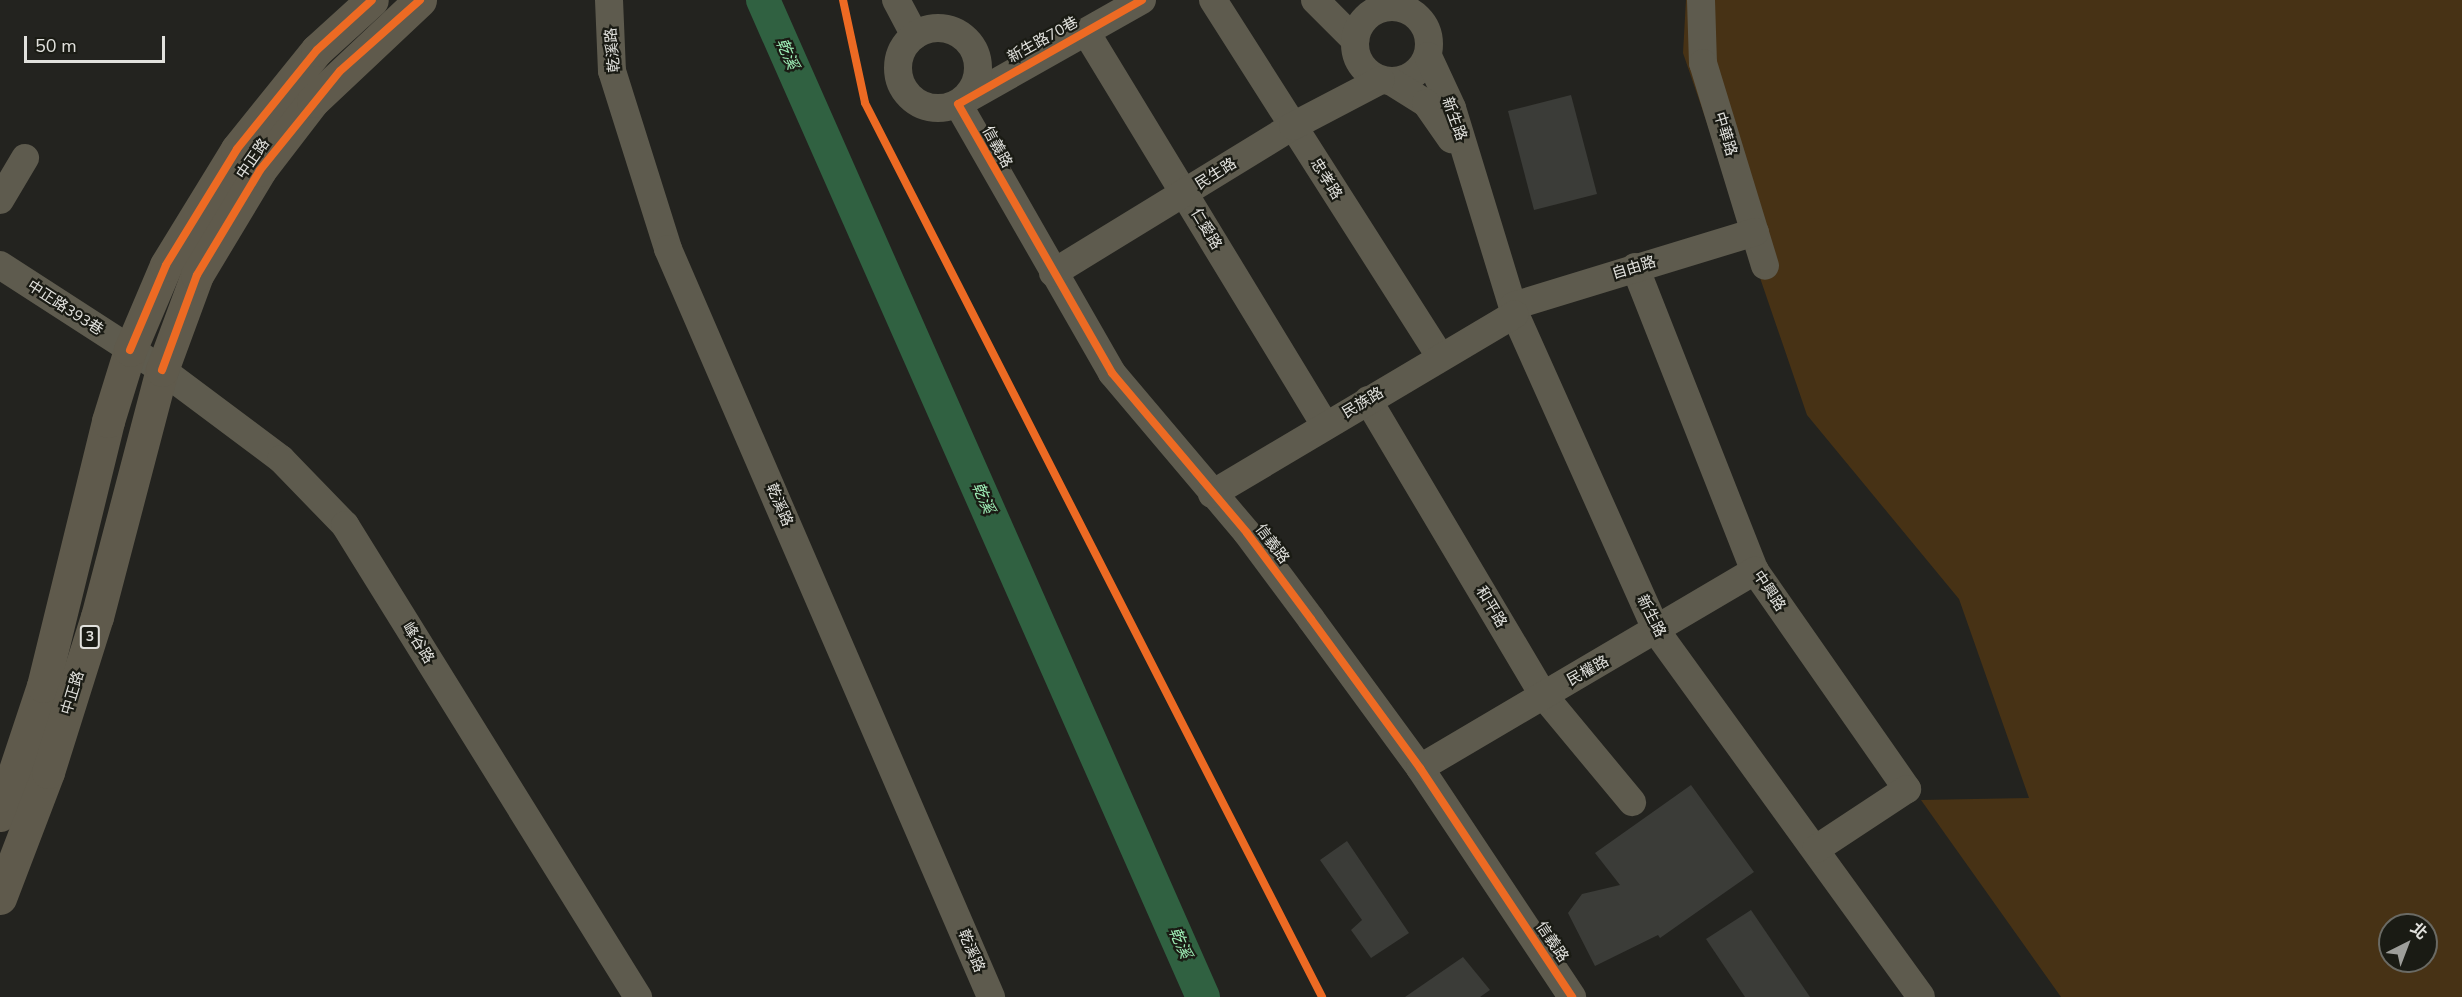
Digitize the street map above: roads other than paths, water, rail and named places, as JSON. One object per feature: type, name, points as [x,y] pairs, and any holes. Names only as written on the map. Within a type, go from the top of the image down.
[{"type":"main road","name":"中正路","points":[[0,815],[43,686],[130,350],[165,265],[237,149],[317,50],[372,0]]},
{"type":"main road","name":"中正路","points":[[0,898],[48,772],[97,617],[162,370],[197,275],[260,170],[340,71],[420,0]]},
{"type":"street","name":"乾溪路","points":[[609,0],[612,71],[668,249],[991,997]]},
{"type":"street","points":[[896,0],[915,35]]},
{"type":"street","name":"新生路70巷","points":[[958,104],[1142,0]]},
{"type":"street","name":"忠孝路","points":[[1212,0],[1440,357]]},
{"type":"street","name":"新生路","points":[[1315,0],[1355,40],[1363,68],[1435,113],[1474,184]]},
{"type":"street","name":"中華路","points":[[1696,2],[1703,63],[1765,266]]},
{"type":"street","name":"新生路","points":[[1355,40],[1362,21],[1373,4],[1403,8],[1422,22],[1428,32],[1428,56],[1452,108],[1514,310],[1657,632],[1921,997]]},
{"type":"street","points":[[940,28],[953,31],[973,48],[979,73],[968,96],[958,104],[931,108],[908,95],[901,83],[899,57],[915,35],[940,28]]},
{"type":"street","name":"仁愛路","points":[[1086,32],[1326,426]]},
{"type":"street","points":[[1387,81],[1414,75],[1428,56]]},
{"type":"street","name":"民生路","points":[[1053,273],[1293,126],[1387,81]]},
{"type":"street","name":"信義路","points":[[958,104],[1112,373],[1247,533],[1420,768],[1572,997]]},
{"type":"street","points":[[0,200],[25,158]]},
{"type":"street","name":"自由路","points":[[1514,310],[1635,267],[1755,232]]},
{"type":"street","name":"中正路393巷","points":[[0,265],[130,350]]},
{"type":"street","name":"中興路","points":[[1635,267],[1755,571],[1907,789],[1816,849]]},
{"type":"street","name":"民族路","points":[[1212,494],[1514,310]]},
{"type":"street","name":"峰谷路","points":[[130,350],[162,370],[280,459],[345,525],[638,997]]},
{"type":"street","name":"和平路","points":[[1368,400],[1544,696],[1632,802]]},
{"type":"street","name":"民權路","points":[[1420,768],[1657,632],[1755,571]]},
{"type":"waterway","name":"乾溪","points":[[763,0],[1203,997]]}]
